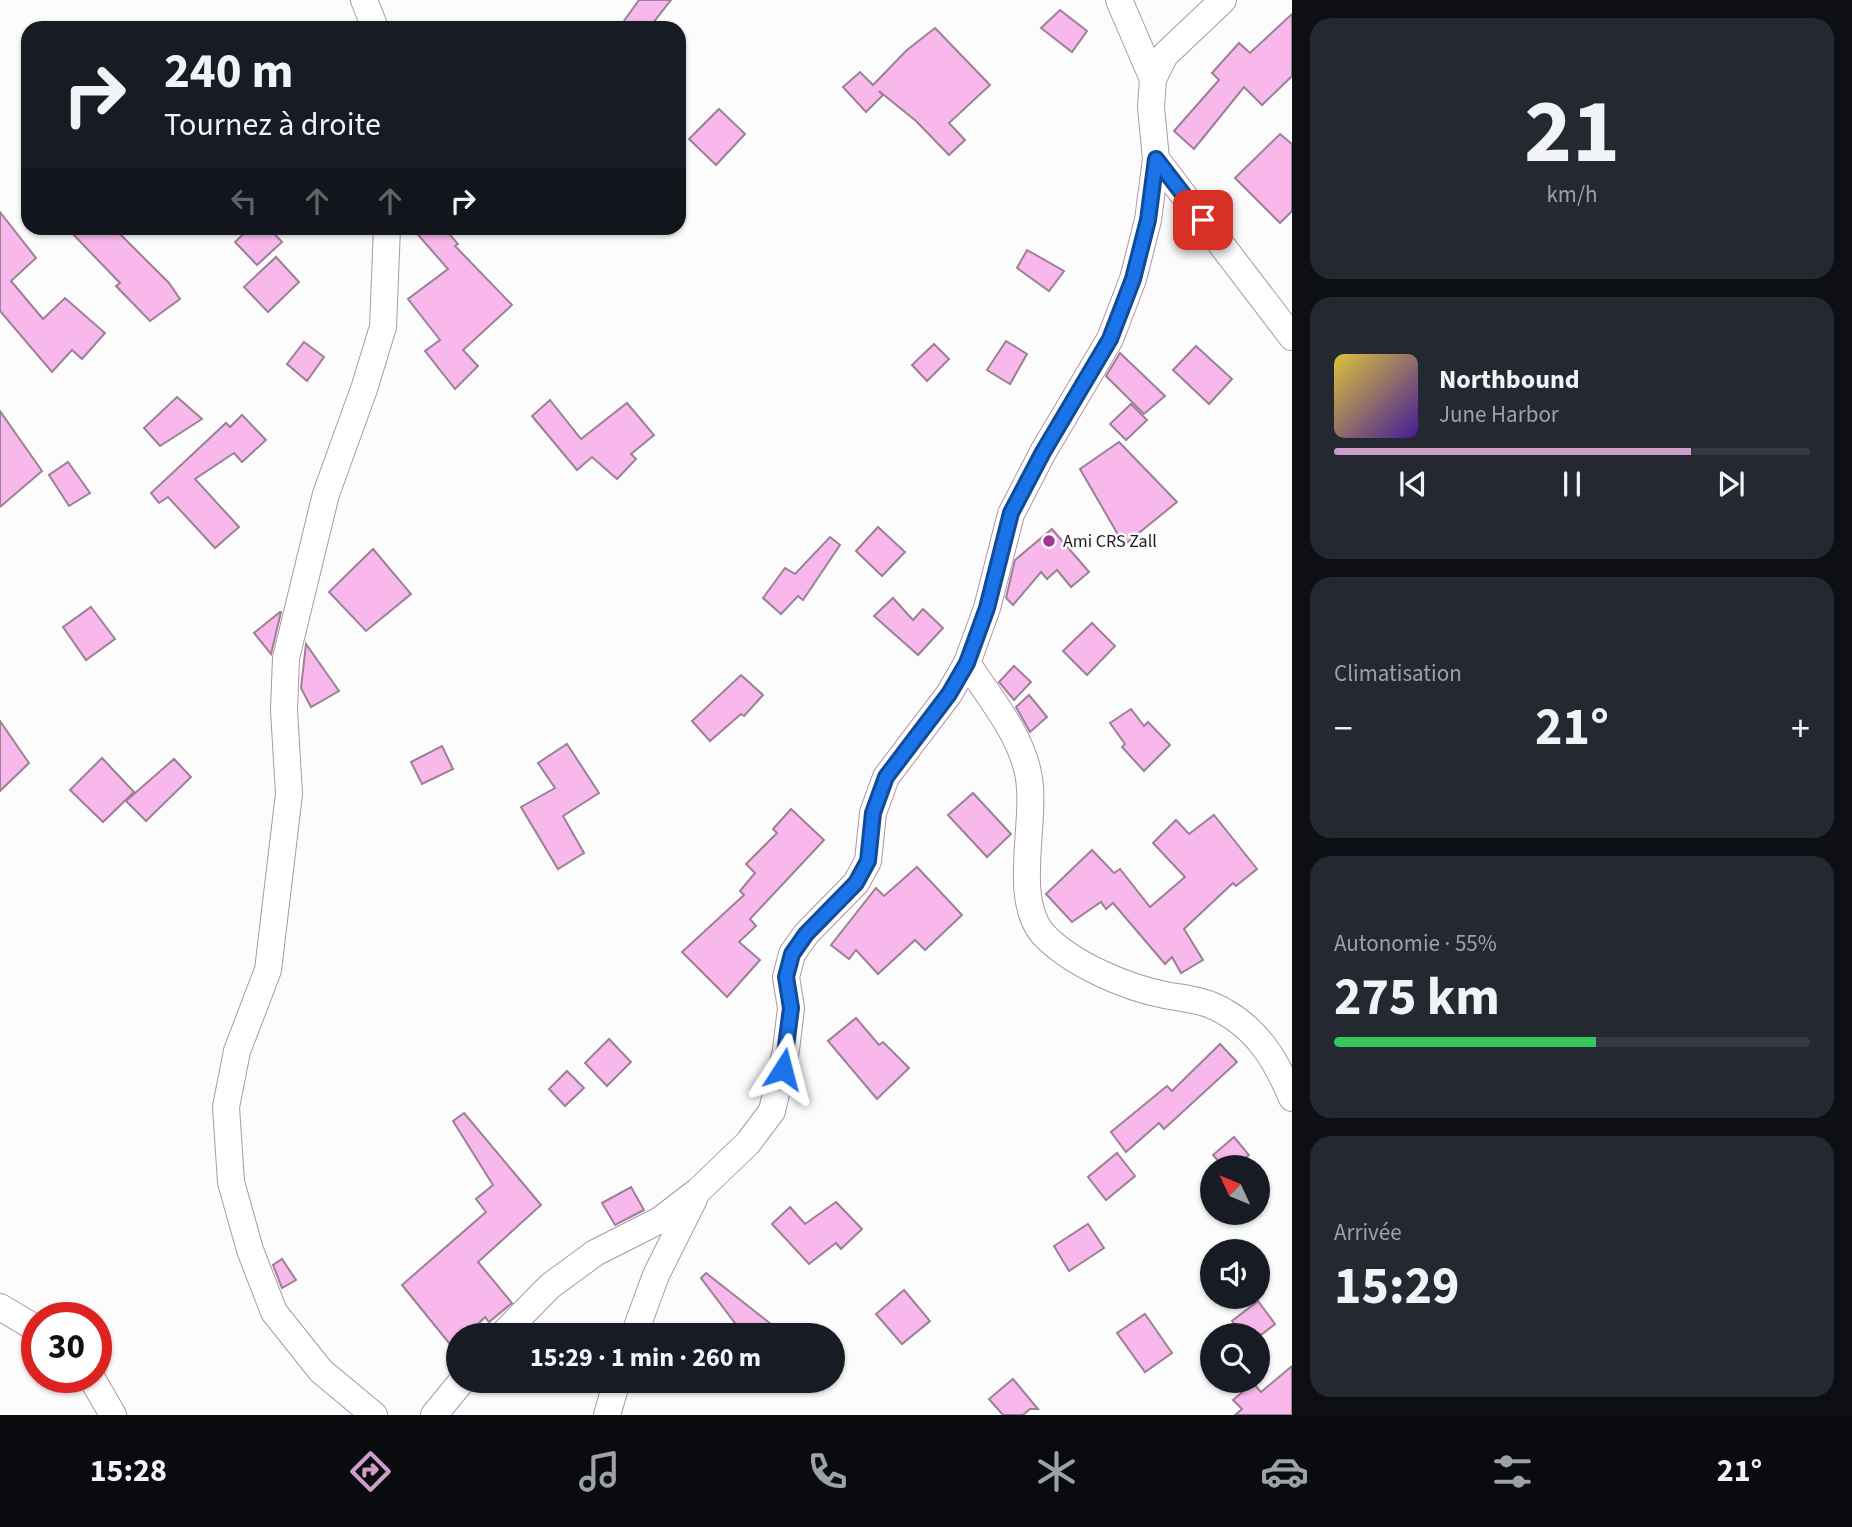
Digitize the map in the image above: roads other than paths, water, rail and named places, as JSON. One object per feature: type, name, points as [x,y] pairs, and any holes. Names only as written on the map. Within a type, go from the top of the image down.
[{"type":"street","points":[[364,0],[372,21]]},
{"type":"street","points":[[1119,0],[1153,79]]},
{"type":"street","points":[[514,1323],[561,1278],[595,1253],[660,1220],[698,1191],[748,1143],[772,1111],[786,1050],[791,1008],[786,977],[792,954],[806,934],[856,883],[868,861],[873,813],[886,777],[949,694],[967,663],[987,608],[1011,513],[1043,452],[1110,339],[1133,279],[1148,220],[1156,159],[1151,107],[1153,79],[1165,55],[1223,0]]},
{"type":"street","points":[[1156,159],[1292,337]]},
{"type":"street","points":[[374,1415],[321,1371],[274,1312],[250,1251],[231,1182],[226,1107],[237,1051],[268,970],[289,794],[284,710],[286,658],[326,494],[383,327],[387,235]]},
{"type":"street","points":[[967,663],[1020,747],[1028,773],[1032,803],[1027,880],[1031,912],[1041,931],[1056,946],[1083,963],[1123,981],[1162,995],[1201,1000],[1226,1012],[1254,1034],[1275,1060],[1292,1098]]},
{"type":"street","points":[[639,1323],[662,1263],[698,1191]]},
{"type":"street","points":[[0,1307],[21,1319]]},
{"type":"street","points":[[100,1393],[113,1415]]},
{"type":"street","points":[[434,1415],[453,1393]]},
{"type":"street","points":[[607,1415],[613,1393]]},
{"type":"place","name":"Ami CRS Zall","points":[[1049,541]]}]
